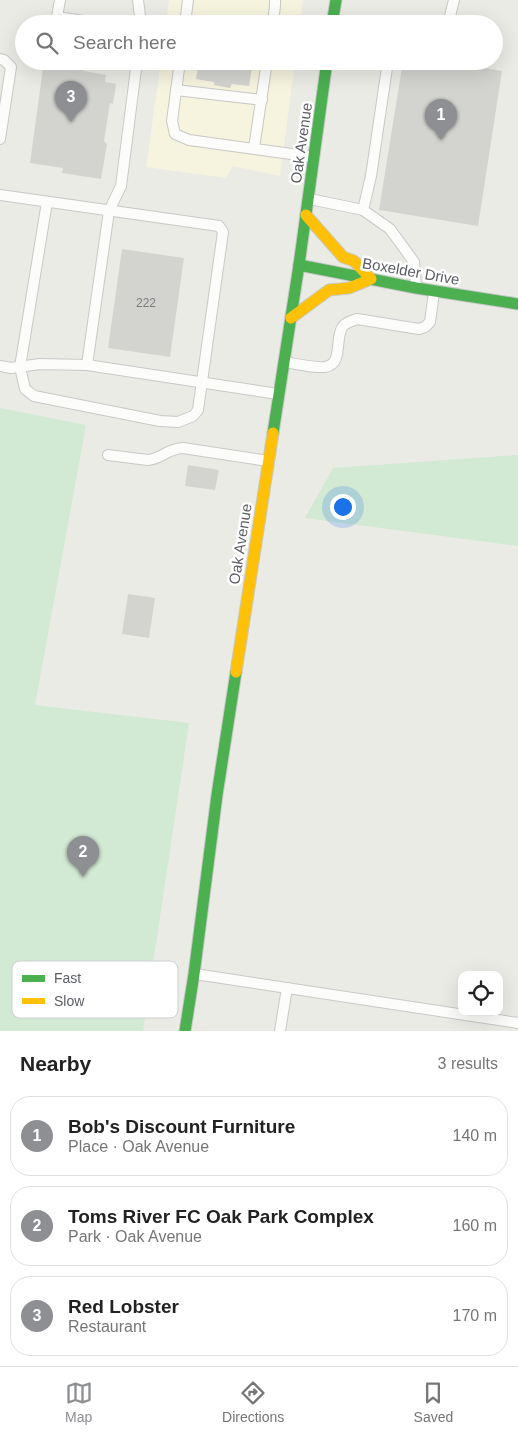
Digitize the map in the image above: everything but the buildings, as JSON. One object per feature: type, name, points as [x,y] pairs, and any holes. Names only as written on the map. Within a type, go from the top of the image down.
[{"type":"street","points":[[334,15],[336,0]]},
{"type":"street","name":"Oak Avenue","points":[[185,1031],[216,795],[291,318],[326,70]]},
{"type":"street","points":[[291,318],[329,290],[349,288],[371,279],[354,261],[343,257],[306,215]]},
{"type":"street","name":"Boxelder Drive","points":[[299,265],[416,288],[518,304]]},
{"type":"lane","points":[[58,15],[60,0]]},
{"type":"lane","points":[[138,0],[140,15]]},
{"type":"lane","points":[[186,15],[188,0]]},
{"type":"lane","points":[[273,15],[275,0]]},
{"type":"lane","points":[[450,15],[454,0]]},
{"type":"lane","points":[[0,59],[10,66],[0,139]]},
{"type":"lane","points":[[87,365],[109,211],[121,186],[137,70]]},
{"type":"lane","points":[[179,70],[172,120],[176,134],[189,140],[314,157]]},
{"type":"lane","points":[[254,148],[266,70]]},
{"type":"lane","points":[[363,210],[371,176],[387,70]]},
{"type":"lane","points":[[176,90],[262,100]]},
{"type":"lane","points":[[0,195],[219,226],[223,232],[198,410],[193,416],[178,422],[160,421],[34,396],[25,389],[20,367],[47,202]]},
{"type":"lane","points":[[308,198],[363,210],[390,229],[414,262],[416,288]]},
{"type":"lane","points":[[284,362],[323,367],[331,365],[336,357],[340,332],[344,325],[357,319],[419,328],[425,327],[430,322],[434,291]]},
{"type":"lane","points":[[0,366],[11,368],[40,364],[87,365],[279,394]]},
{"type":"lane","points":[[108,455],[154,460],[172,449],[183,448],[269,461]]},
{"type":"lane","points":[[194,974],[518,1023]]},
{"type":"lane","points":[[280,1031],[287,988]]},
{"type":"shaded area","points":[[169,0],[303,0],[301,15],[167,15]]},
{"type":"shaded area","points":[[160,70],[294,70],[280,176],[233,166],[226,178],[146,167]]},
{"type":"green space","points":[[0,408],[86,425],[35,705],[189,723],[153,961],[12,961],[12,1018],[145,1018],[143,1031],[0,1031]]},
{"type":"green space","points":[[518,455],[518,546],[305,518],[333,468]]},
{"type":"traffic: fast","points":[[334,15],[336,0]]},
{"type":"traffic: fast","points":[[273,433],[299,265],[326,70]]},
{"type":"traffic: fast","points":[[299,265],[416,288],[518,304]]},
{"type":"traffic: fast","points":[[185,1031],[217,795],[236,672]]},
{"type":"traffic: slow","points":[[291,318],[329,290],[349,288],[371,279],[354,261],[343,257],[306,215]]},
{"type":"traffic: slow","points":[[236,672],[273,433]]},
{"type":"place","name":"Red Lobster","points":[[71,122]]},
{"type":"place","name":"Bob's Discount Furniture","points":[[441,140]]},
{"type":"place","name":"Toms River FC Oak Park Complex","points":[[83,877]]}]
